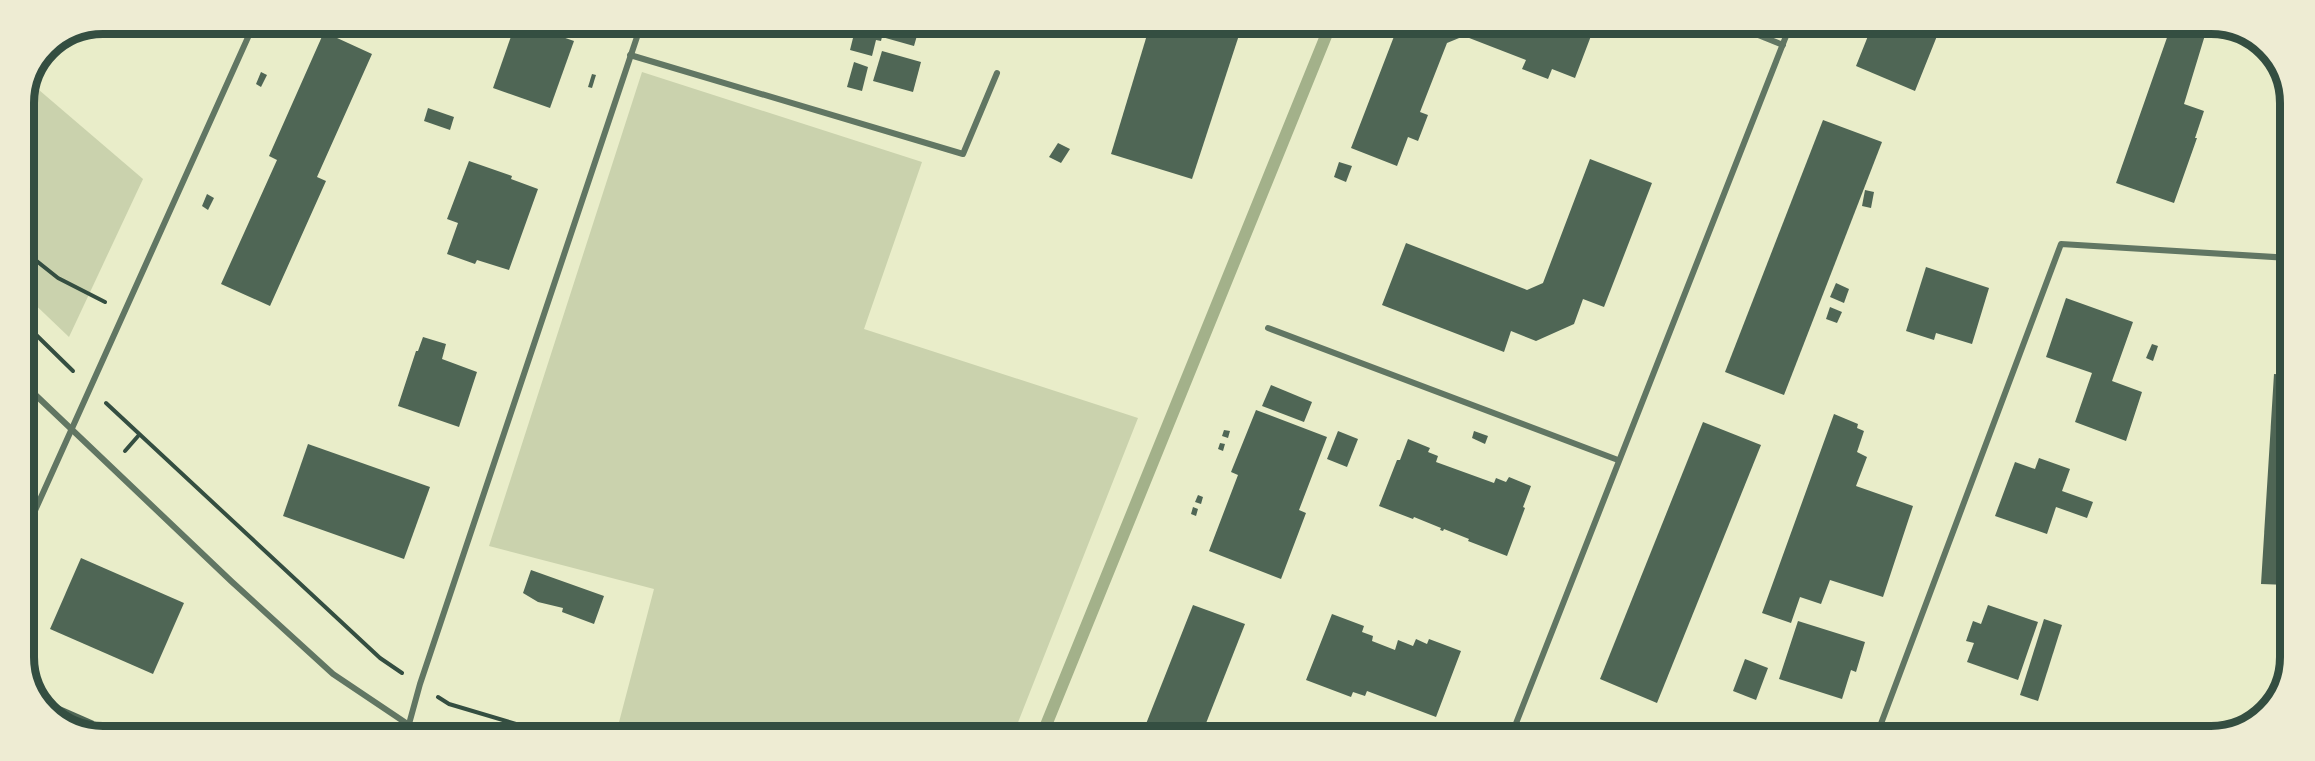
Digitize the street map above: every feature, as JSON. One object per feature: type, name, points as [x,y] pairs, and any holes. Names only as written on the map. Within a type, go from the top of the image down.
[{"type":"street","points":[[35,511],[249,34]]},
{"type":"street","points":[[409,725],[420,684],[638,34]]},
{"type":"street","points":[[1756,34],[1783,45]]},
{"type":"street","points":[[1514,726],[1787,34]]},
{"type":"street","points":[[630,55],[963,154],[997,74]]},
{"type":"street","points":[[1880,726],[2061,244],[2280,257]]},
{"type":"street","points":[[1268,328],[1618,460]]},
{"type":"street","points":[[35,395],[333,674],[412,726]]},
{"type":"path","points":[[34,259],[58,278],[124,312]]},
{"type":"path","points":[[34,333],[380,658],[449,704],[523,726]]},
{"type":"green space","points":[[642,72],[922,162],[864,329],[1138,418],[1017,726],[618,726],[654,589],[489,546]]},
{"type":"green space","points":[[37,88],[143,179],[69,337],[34,304],[34,104]]},
{"type":"building","points":[[323,34],[328,34],[372,54],[317,177],[326,181],[270,306],[221,284],[277,160],[269,156]]},
{"type":"building","points":[[512,34],[554,34],[574,41],[550,108],[493,88]]},
{"type":"building","points":[[854,34],[917,34],[914,46],[882,37],[881,41],[876,40],[872,56],[850,50]]},
{"type":"building","points":[[1147,34],[1239,34],[1192,179],[1111,154]]},
{"type":"building","points":[[1395,34],[1592,34],[1575,78],[1552,69],[1548,79],[1522,69],[1526,60],[1464,36],[1447,43],[1420,112],[1428,115],[1418,141],[1408,137],[1397,166],[1351,148]]},
{"type":"building","points":[[1869,34],[1938,34],[1915,91],[1856,66]]},
{"type":"building","points":[[2168,34],[2205,35],[2184,104],[2204,111],[2174,203],[2116,183]]},
{"type":"building","points":[[882,51],[921,62],[913,92],[873,81]]},
{"type":"building","points":[[854,62],[868,67],[862,91],[847,87]]},
{"type":"building","points":[[261,72],[267,75],[261,87],[256,84]]},
{"type":"building","points":[[592,74],[596,75],[592,88],[588,87]]},
{"type":"building","points":[[428,108],[454,117],[450,130],[424,121]]},
{"type":"building","points":[[1823,120],[1882,142],[1784,395],[1725,372]]},
{"type":"building","points":[[1058,143],[1070,149],[1061,163],[1049,157]]},
{"type":"building","points":[[1590,159],[1652,183],[1604,307],[1583,299],[1574,324],[1536,341],[1511,331],[1504,352],[1382,305],[1406,243],[1527,290],[1543,283]]},
{"type":"building","points":[[469,161],[512,176],[511,179],[538,189],[509,270],[477,260],[475,264],[447,254],[458,223],[447,219]]},
{"type":"building","points":[[1339,162],[1352,166],[1346,182],[1334,177]]},
{"type":"building","points":[[1865,190],[1874,192],[1871,208],[1862,206]]},
{"type":"building","points":[[207,194],[214,198],[208,210],[202,206]]},
{"type":"building","points":[[1926,267],[1989,288],[1972,344],[1936,333],[1934,340],[1906,331]]},
{"type":"building","points":[[1836,283],[1849,289],[1844,303],[1830,297]]},
{"type":"building","points":[[2066,298],[2133,322],[2112,381],[2142,392],[2126,441],[2075,422],[2092,373],[2046,357]]},
{"type":"building","points":[[1830,307],[1842,312],[1837,323],[1826,319]]},
{"type":"building","points":[[423,337],[446,344],[442,359],[477,372],[459,427],[398,406],[416,351]]},
{"type":"building","points":[[2152,344],[2158,346],[2153,361],[2146,358]]},
{"type":"building","points":[[2274,374],[2280,374],[2280,585],[2261,584]]},
{"type":"building","points":[[1271,385],[1312,402],[1304,422],[1262,406]]},
{"type":"building","points":[[1256,410],[1327,437],[1299,510],[1306,513],[1281,579],[1209,551],[1238,475],[1231,472]]},
{"type":"building","points":[[1834,414],[1858,424],[1857,428],[1864,431],[1857,452],[1867,457],[1856,486],[1913,506],[1883,597],[1830,580],[1821,604],[1800,597],[1791,623],[1762,613]]},
{"type":"building","points":[[1703,422],[1761,445],[1657,703],[1600,679]]},
{"type":"building","points":[[1224,430],[1230,431],[1228,438],[1222,436]]},
{"type":"building","points":[[1338,431],[1358,439],[1347,467],[1327,459]]},
{"type":"building","points":[[1474,431],[1488,436],[1485,444],[1472,438]]},
{"type":"building","points":[[1408,439],[1430,448],[1428,452],[1438,456],[1436,462],[1494,483],[1496,478],[1506,482],[1509,477],[1531,486],[1507,556],[1444,529],[1440,530],[1441,528],[1414,517],[1413,519],[1379,506]]},
{"type":"building","points":[[1220,443],[1225,444],[1223,451],[1218,449]]},
{"type":"building","points":[[308,444],[430,487],[404,559],[283,516]]},
{"type":"building","points":[[2039,458],[2070,469],[2062,491],[2093,502],[2087,518],[2056,507],[2047,534],[1995,516],[2015,462],[2035,469]]},
{"type":"building","points":[[1198,495],[1203,497],[1201,504],[1195,502]]},
{"type":"building","points":[[1193,507],[1198,509],[1196,516],[1191,514]]},
{"type":"building","points":[[81,558],[184,603],[153,674],[50,629]]},
{"type":"building","points":[[531,570],[604,596],[594,624],[562,612],[563,608],[538,602],[523,593]]},
{"type":"building","points":[[1193,605],[1245,624],[1205,726],[1145,726]]},
{"type":"building","points":[[1988,605],[2038,622],[2018,680],[1967,662],[1974,643],[1966,641],[1973,621],[1981,624]]},
{"type":"building","points":[[1332,614],[1364,626],[1362,632],[1373,636],[1372,641],[1395,650],[1398,640],[1413,646],[1416,639],[1427,644],[1429,639],[1461,651],[1436,717],[1367,691],[1365,696],[1353,692],[1351,697],[1306,680]]},
{"type":"building","points":[[2044,619],[2062,625],[2038,701],[2020,695]]},
{"type":"building","points":[[1798,621],[1865,642],[1856,672],[1851,670],[1842,699],[1779,679]]},
{"type":"building","points":[[1745,659],[1768,668],[1756,700],[1733,691]]},
{"type":"building","points":[[52,703],[94,721],[92,725],[73,719],[65,715]]},
{"type":"waterway","points":[[1046,726],[1327,34]]}]
